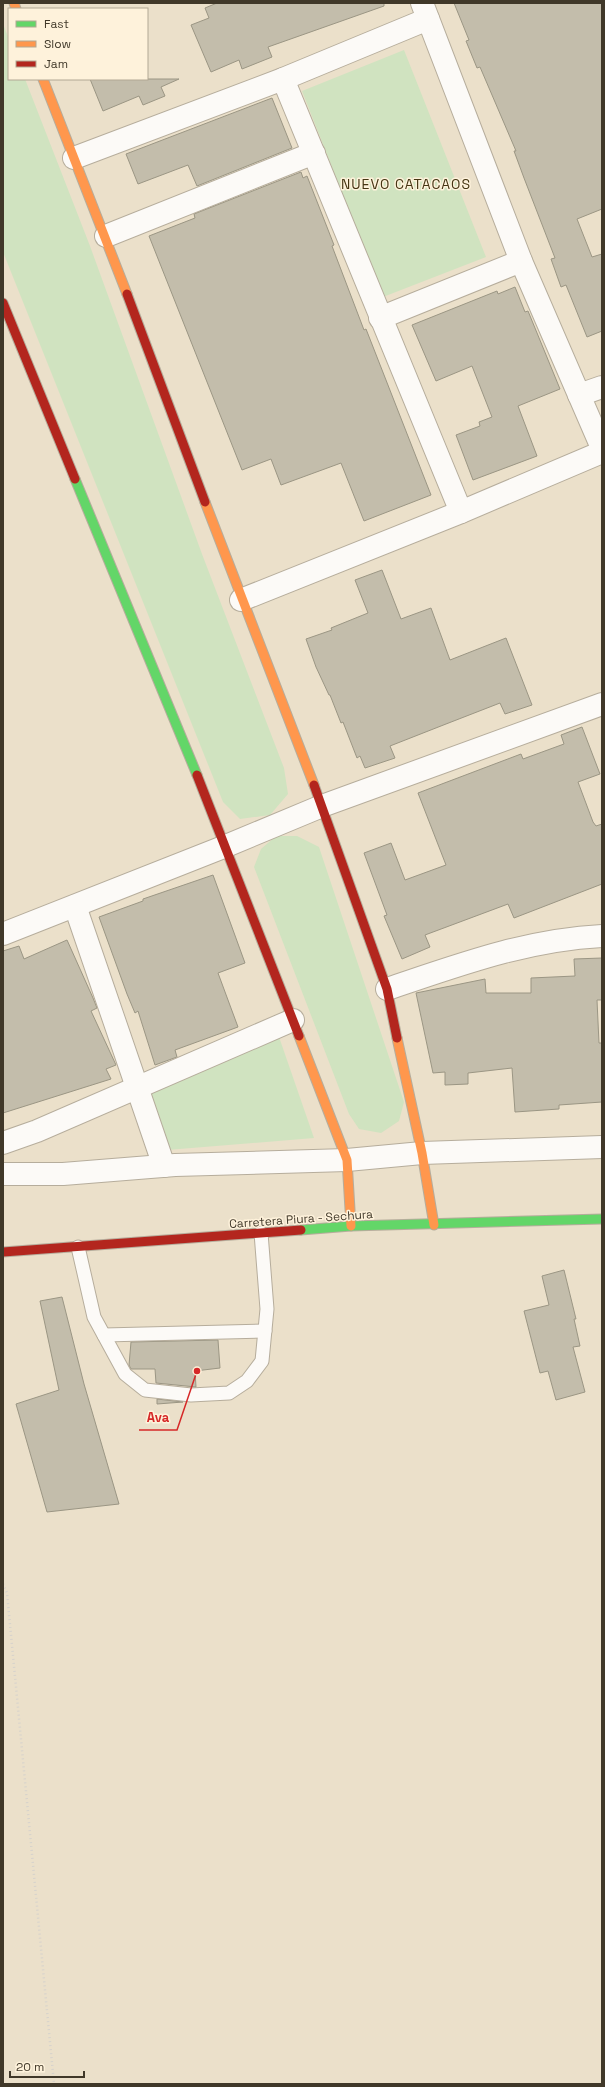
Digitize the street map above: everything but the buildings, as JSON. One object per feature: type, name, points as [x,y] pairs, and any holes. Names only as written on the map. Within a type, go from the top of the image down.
[{"type":"street","points":[[74,158],[283,79],[425,11],[521,261],[602,448]]},
{"type":"street","points":[[283,79],[461,512]]},
{"type":"street","points":[[43,80],[106,236],[241,600],[322,806],[387,989],[422,1153],[434,1225]]},
{"type":"street","points":[[106,236],[314,153]]},
{"type":"street","points":[[380,318],[521,261]]},
{"type":"street","points":[[3,303],[226,846],[347,1160],[351,1226]]},
{"type":"street","points":[[579,395],[602,387]]},
{"type":"street","points":[[241,600],[461,512],[602,452]]},
{"type":"street","points":[[3,934],[226,846],[322,806],[602,704]]},
{"type":"street","points":[[75,906],[138,1086],[164,1166]]},
{"type":"street","points":[[387,989],[501,951],[566,938],[602,936]]},
{"type":"street","points":[[3,1143],[37,1131],[293,1020]]},
{"type":"street","points":[[3,1174],[63,1174],[164,1166],[347,1160],[422,1153],[602,1147]]},
{"type":"street","name":"Carretera Piura - Sechura","points":[[3,1252],[351,1226],[434,1225],[602,1219]]},
{"type":"lane","points":[[78,1247],[94,1317],[124,1374],[145,1390],[191,1395],[229,1392],[247,1381],[262,1361],[267,1309],[261,1233]]},
{"type":"lane","points":[[104,1335],[264,1331]]},
{"type":"path","points":[[3,1584],[7,1593],[54,2084]]},
{"type":"green space","points":[[3,24],[8,36],[8,80],[25,80],[90,246],[202,554],[284,768],[288,794],[270,815],[240,819],[223,802],[3,252]]},
{"type":"green space","points":[[404,50],[486,257],[383,297],[302,91]]},
{"type":"green space","points":[[276,836],[297,836],[319,847],[404,1102],[399,1121],[381,1133],[359,1129],[349,1114],[254,867],[261,849]]},
{"type":"green space","points":[[278,1034],[314,1138],[167,1150],[148,1089]]},
{"type":"traffic: fast","points":[[75,479],[197,775]]},
{"type":"traffic: fast","points":[[301,1230],[351,1226],[602,1219]]},
{"type":"traffic: slow","points":[[14,3],[16,8]]},
{"type":"traffic: slow","points":[[43,80],[127,294]]},
{"type":"traffic: slow","points":[[205,502],[314,785]]},
{"type":"traffic: slow","points":[[299,1036],[347,1160],[351,1226]]},
{"type":"traffic: slow","points":[[397,1038],[422,1153],[434,1225]]},
{"type":"traffic: jam","points":[[127,294],[205,502]]},
{"type":"traffic: jam","points":[[3,303],[75,479]]},
{"type":"traffic: jam","points":[[197,775],[299,1036]]},
{"type":"traffic: jam","points":[[314,785],[387,989],[397,1038]]},
{"type":"traffic: jam","points":[[3,1252],[301,1230]]},
{"type":"place","name":"Ava","points":[[197,1371]]},
{"type":"district","name":"NUEVO CATACAOS","points":[[406,184]]}]
